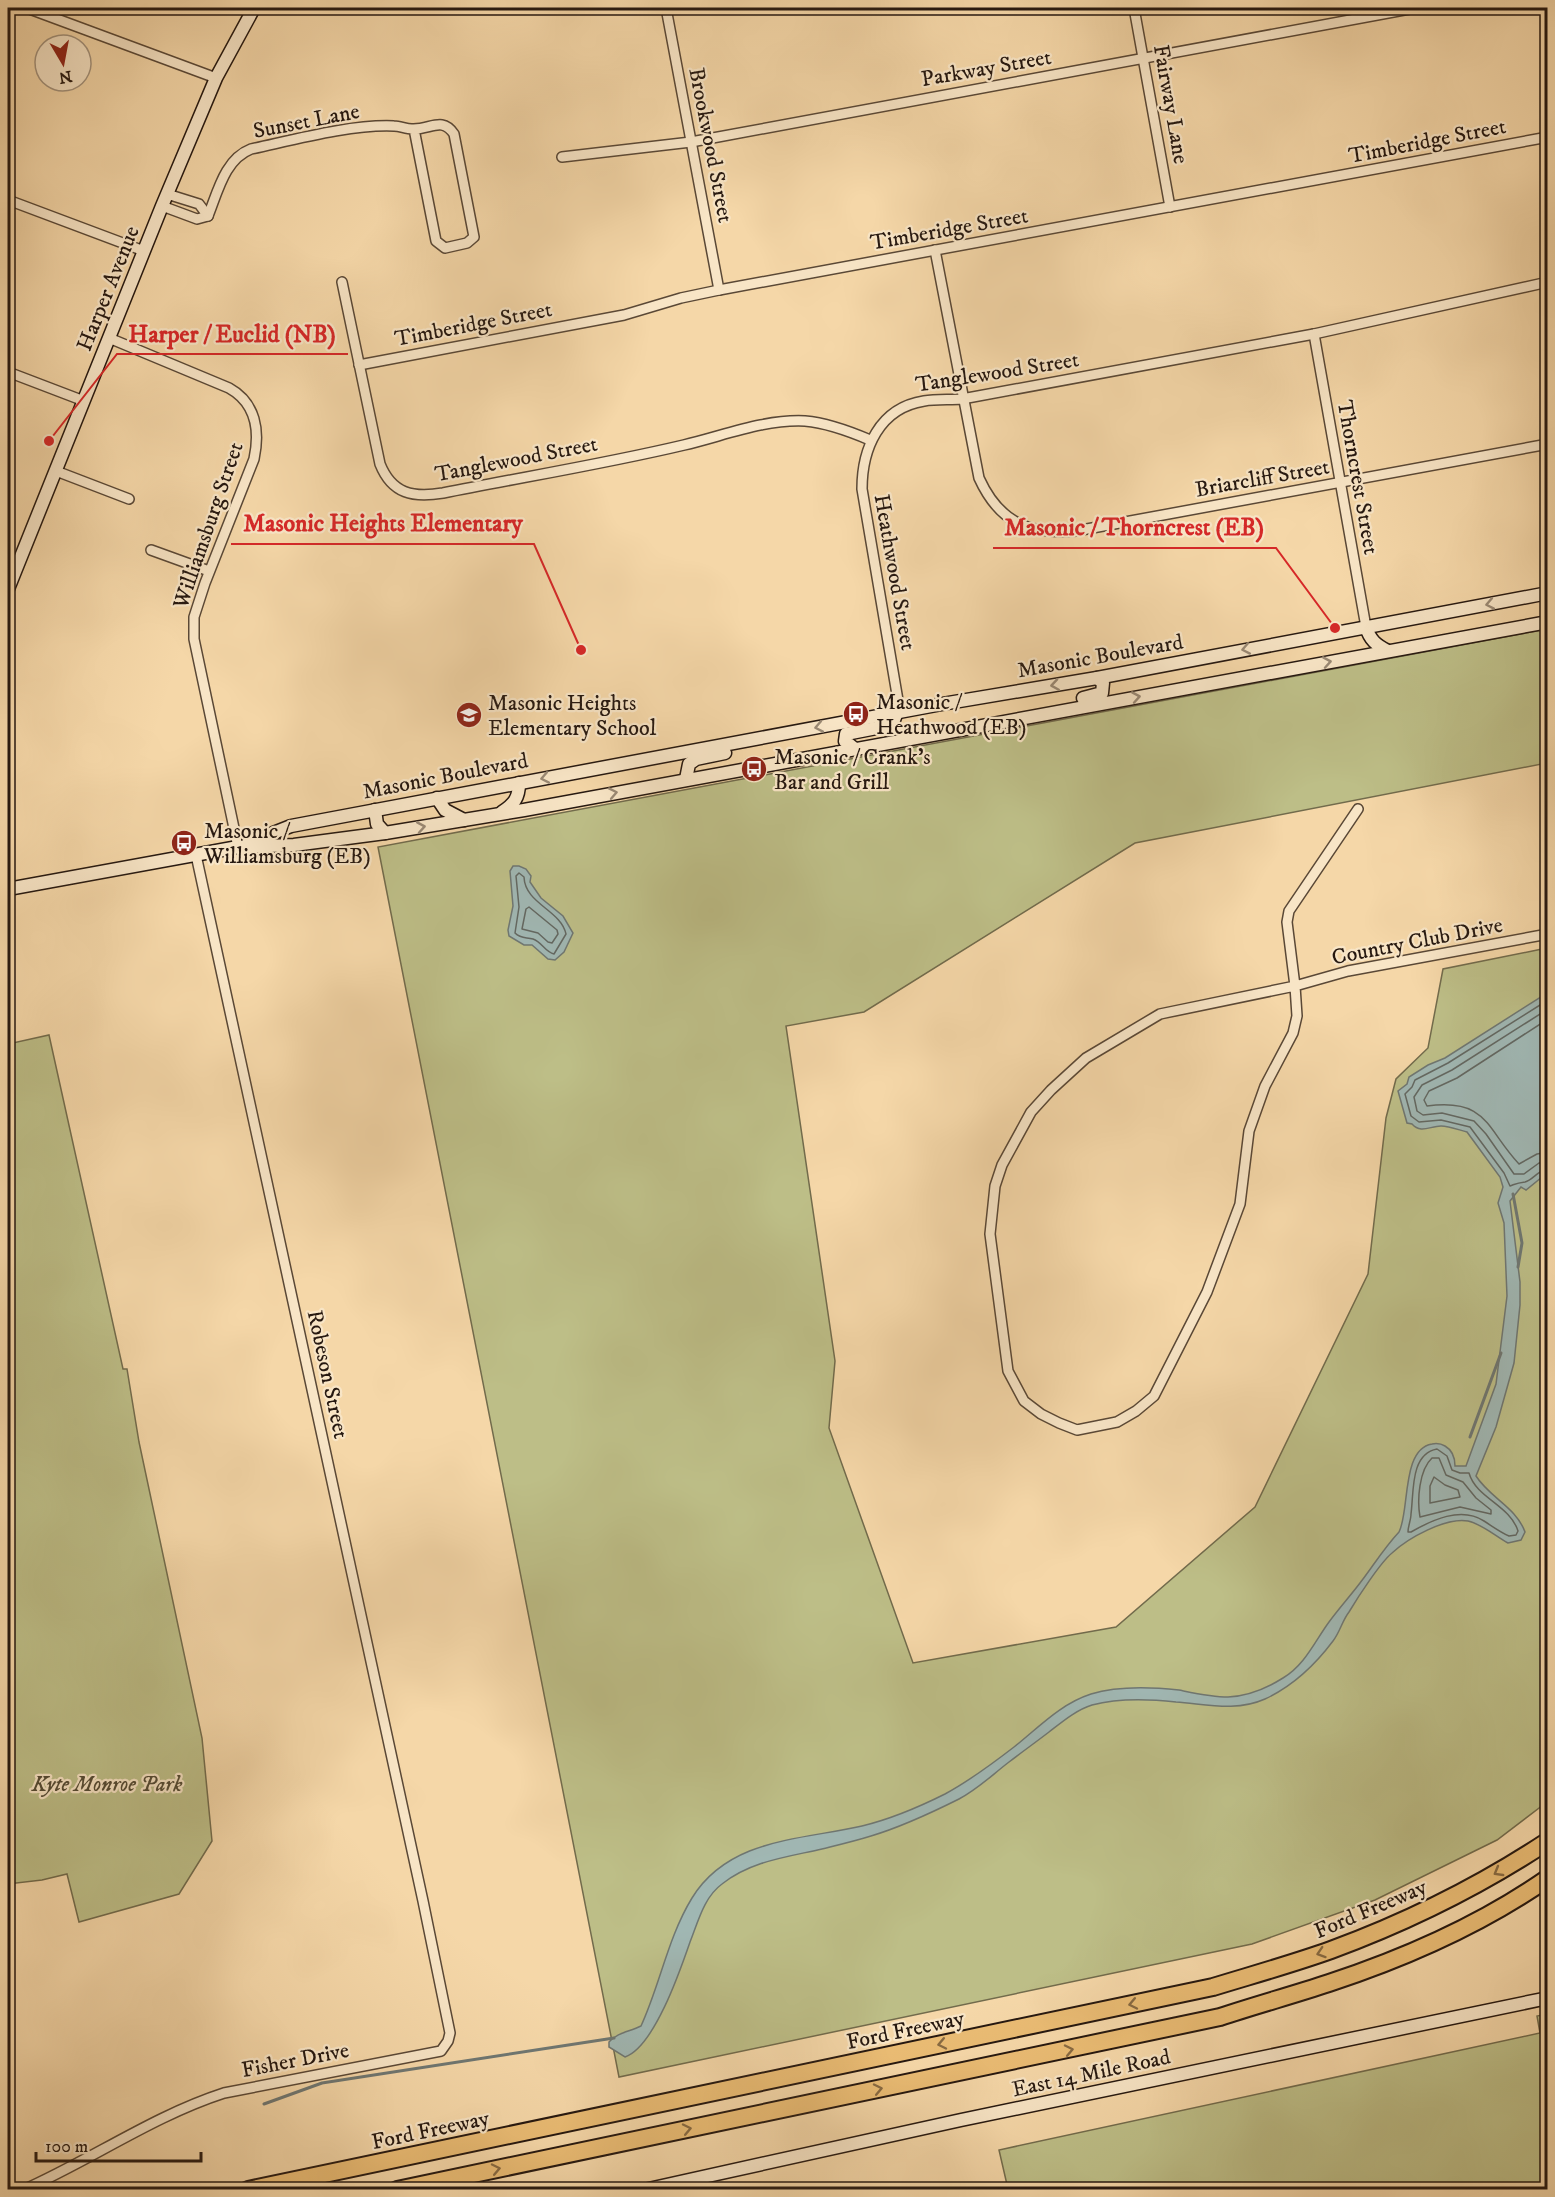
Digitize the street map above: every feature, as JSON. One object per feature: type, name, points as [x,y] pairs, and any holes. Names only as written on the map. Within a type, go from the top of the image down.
[{"type":"highway","name":"Ford Freeway","points":[[248,2190],[1213,1987],[1329,1951],[1395,1925],[1466,1890],[1548,1841]]},
{"type":"highway","points":[[398,2190],[1220,2018],[1383,1964],[1470,1923],[1548,1878]]},
{"type":"main road","name":"Harper Avenue","points":[[8,589],[10,574],[56,471],[216,78],[254,8]]},
{"type":"main road","name":"Masonic Boulevard","points":[[238,847],[291,826],[1548,593]]},
{"type":"main road","name":"Masonic Boulevard","points":[[8,889],[238,847],[294,845],[464,820],[1546,621]]},
{"type":"main road","points":[[1366,627],[1370,638],[1388,651]]},
{"type":"main road","points":[[1040,714],[1071,701],[1102,693],[1103,684],[1096,678]]},
{"type":"main road","points":[[855,749],[847,744],[846,734],[892,725],[898,712]]},
{"type":"main road","points":[[686,779],[689,764],[696,759],[748,748],[789,732]]},
{"type":"main road","points":[[498,814],[514,804],[519,794],[519,783]]},
{"type":"main road","points":[[437,798],[445,810],[464,820]]},
{"type":"main road","points":[[375,810],[377,824],[385,833]]},
{"type":"main road","name":"East 14 Mile Road","points":[[644,2190],[961,2120],[1548,1998]]},
{"type":"street","points":[[27,8],[216,78]]},
{"type":"street","points":[[457,8],[547,8]]},
{"type":"street","name":"Brookwood Street","points":[[666,8],[719,290]]},
{"type":"street","name":"Fairway Lane","points":[[1134,8],[1170,207]]},
{"type":"street","name":"Parkway Street","points":[[562,158],[691,142],[1415,8]]},
{"type":"street","name":"Sunset Lane","points":[[208,216],[232,160],[240,153],[325,134],[377,126],[414,129],[444,124],[454,134],[474,237],[467,243],[445,248],[436,241],[414,129]]},
{"type":"street","name":"Timberidge Street","points":[[359,365],[624,315],[681,298],[719,290],[1548,137]]},
{"type":"street","points":[[162,206],[197,219],[208,216],[199,204],[167,194]]},
{"type":"street","points":[[8,200],[144,251]]},
{"type":"street","name":"Briarcliff Street","points":[[935,250],[976,467],[985,491],[993,503],[1006,516],[1039,532],[1076,531],[1548,444]]},
{"type":"street","name":"Tanglewood Street","points":[[342,282],[380,464],[389,481],[409,494],[419,495],[443,493],[684,445],[786,422],[823,423],[870,440],[887,419],[909,405],[923,401],[962,399],[1314,334],[1548,282]]},
{"type":"street","name":"Thorncrest Street","points":[[1314,334],[1366,627]]},
{"type":"street","name":"Williamsburg Street","points":[[109,338],[238,393],[249,405],[256,428],[254,459],[209,571],[194,617],[194,639],[238,847]]},
{"type":"street","points":[[8,372],[84,401]]},
{"type":"street","name":"Heathwood Street","points":[[870,440],[864,459],[861,489],[898,712]]},
{"type":"street","points":[[56,471],[129,499]]},
{"type":"street","points":[[151,550],[209,571]]},
{"type":"street","name":"Country Club Drive","points":[[1358,809],[1289,911],[1287,922],[1295,986],[1297,1016],[1293,1033],[1265,1086],[1249,1131],[1240,1204],[1207,1292],[1154,1396],[1136,1412],[1117,1422],[1077,1430],[1041,1414],[1024,1401],[1008,1371],[992,1266],[990,1234],[995,1186],[1002,1165],[1030,1112],[1086,1058],[1160,1014],[1295,986],[1348,970],[1548,934]]},
{"type":"street","name":"Robeson Street","points":[[196,855],[423,1901]]},
{"type":"street","name":"Fisher Drive","points":[[23,2190],[183,2108],[224,2093],[441,2051],[450,2033],[423,1901]]},
{"type":"green space","points":[[1547,629],[1547,763],[1135,843],[864,1012],[786,1026],[835,1361],[829,1428],[913,1663],[1116,1627],[1255,1507],[1368,1274],[1386,1118],[1396,1079],[1428,1048],[1443,969],[1547,948],[1547,1802],[1497,1840],[1375,1900],[1252,1944],[619,2077],[378,847]]},
{"type":"green space","name":"Kyte Monroe Park","points":[[49,1035],[123,1369],[127,1369],[139,1442],[202,1738],[212,1841],[179,1894],[79,1922],[67,1874],[8,1884],[8,1044]]},
{"type":"green space","points":[[1547,2014],[1547,2189],[1008,2189],[999,2150],[1540,2033],[1537,2016]]},
{"type":"water","points":[[513,866],[526,869],[531,876],[530,882],[541,898],[563,916],[573,933],[564,952],[555,960],[548,959],[532,945],[524,945],[509,936],[513,906],[510,871]]},
{"type":"water","points":[[1547,993],[1547,1173],[1526,1190],[1521,1187],[1510,1201],[1520,1282],[1514,1363],[1496,1427],[1476,1476],[1521,1523],[1525,1532],[1521,1540],[1508,1543],[1483,1527],[1468,1521],[1439,1525],[1417,1535],[1399,1547],[1381,1564],[1326,1650],[1294,1681],[1265,1699],[1232,1706],[1145,1700],[1112,1701],[1092,1705],[1064,1720],[959,1799],[882,1832],[770,1861],[733,1876],[716,1889],[706,1903],[665,2007],[646,2039],[636,2050],[625,2057],[609,2047],[609,2042],[616,2036],[641,2026],[684,1913],[707,1878],[726,1863],[768,1845],[862,1826],[925,1804],[972,1778],[1059,1710],[1091,1694],[1123,1688],[1146,1688],[1228,1697],[1250,1693],[1270,1685],[1291,1673],[1298,1666],[1333,1616],[1399,1532],[1415,1457],[1422,1448],[1438,1444],[1445,1446],[1451,1452],[1455,1466],[1466,1466],[1496,1384],[1507,1296],[1504,1223],[1498,1203],[1503,1187],[1500,1177],[1467,1132],[1444,1126],[1419,1129],[1407,1123],[1398,1091],[1407,1084],[1409,1077],[1445,1058]]},
{"type":"waterway","points":[[1513,1194],[1522,1243],[1518,1267]]},
{"type":"waterway","points":[[1470,1437],[1501,1353]]},
{"type":"waterway","points":[[264,2104],[322,2083],[614,2038]]},
{"type":"place","name":"Harper / Euclid (NB)","points":[[49,441]]},
{"type":"place","name":"Masonic / Thorncrest (EB)","points":[[1335,628]]},
{"type":"place","name":"Masonic Heights Elementary","points":[[581,650]]},
{"type":"place","name":"Masonic / Heathwood (EB)","points":[[856,714]]},
{"type":"place","name":"Masonic Heights Elementary School","points":[[469,715]]},
{"type":"place","name":"Masonic / Crank's Bar and Grill","points":[[754,769]]},
{"type":"place","name":"Masonic / Williamsburg (EB)","points":[[184,843]]}]
